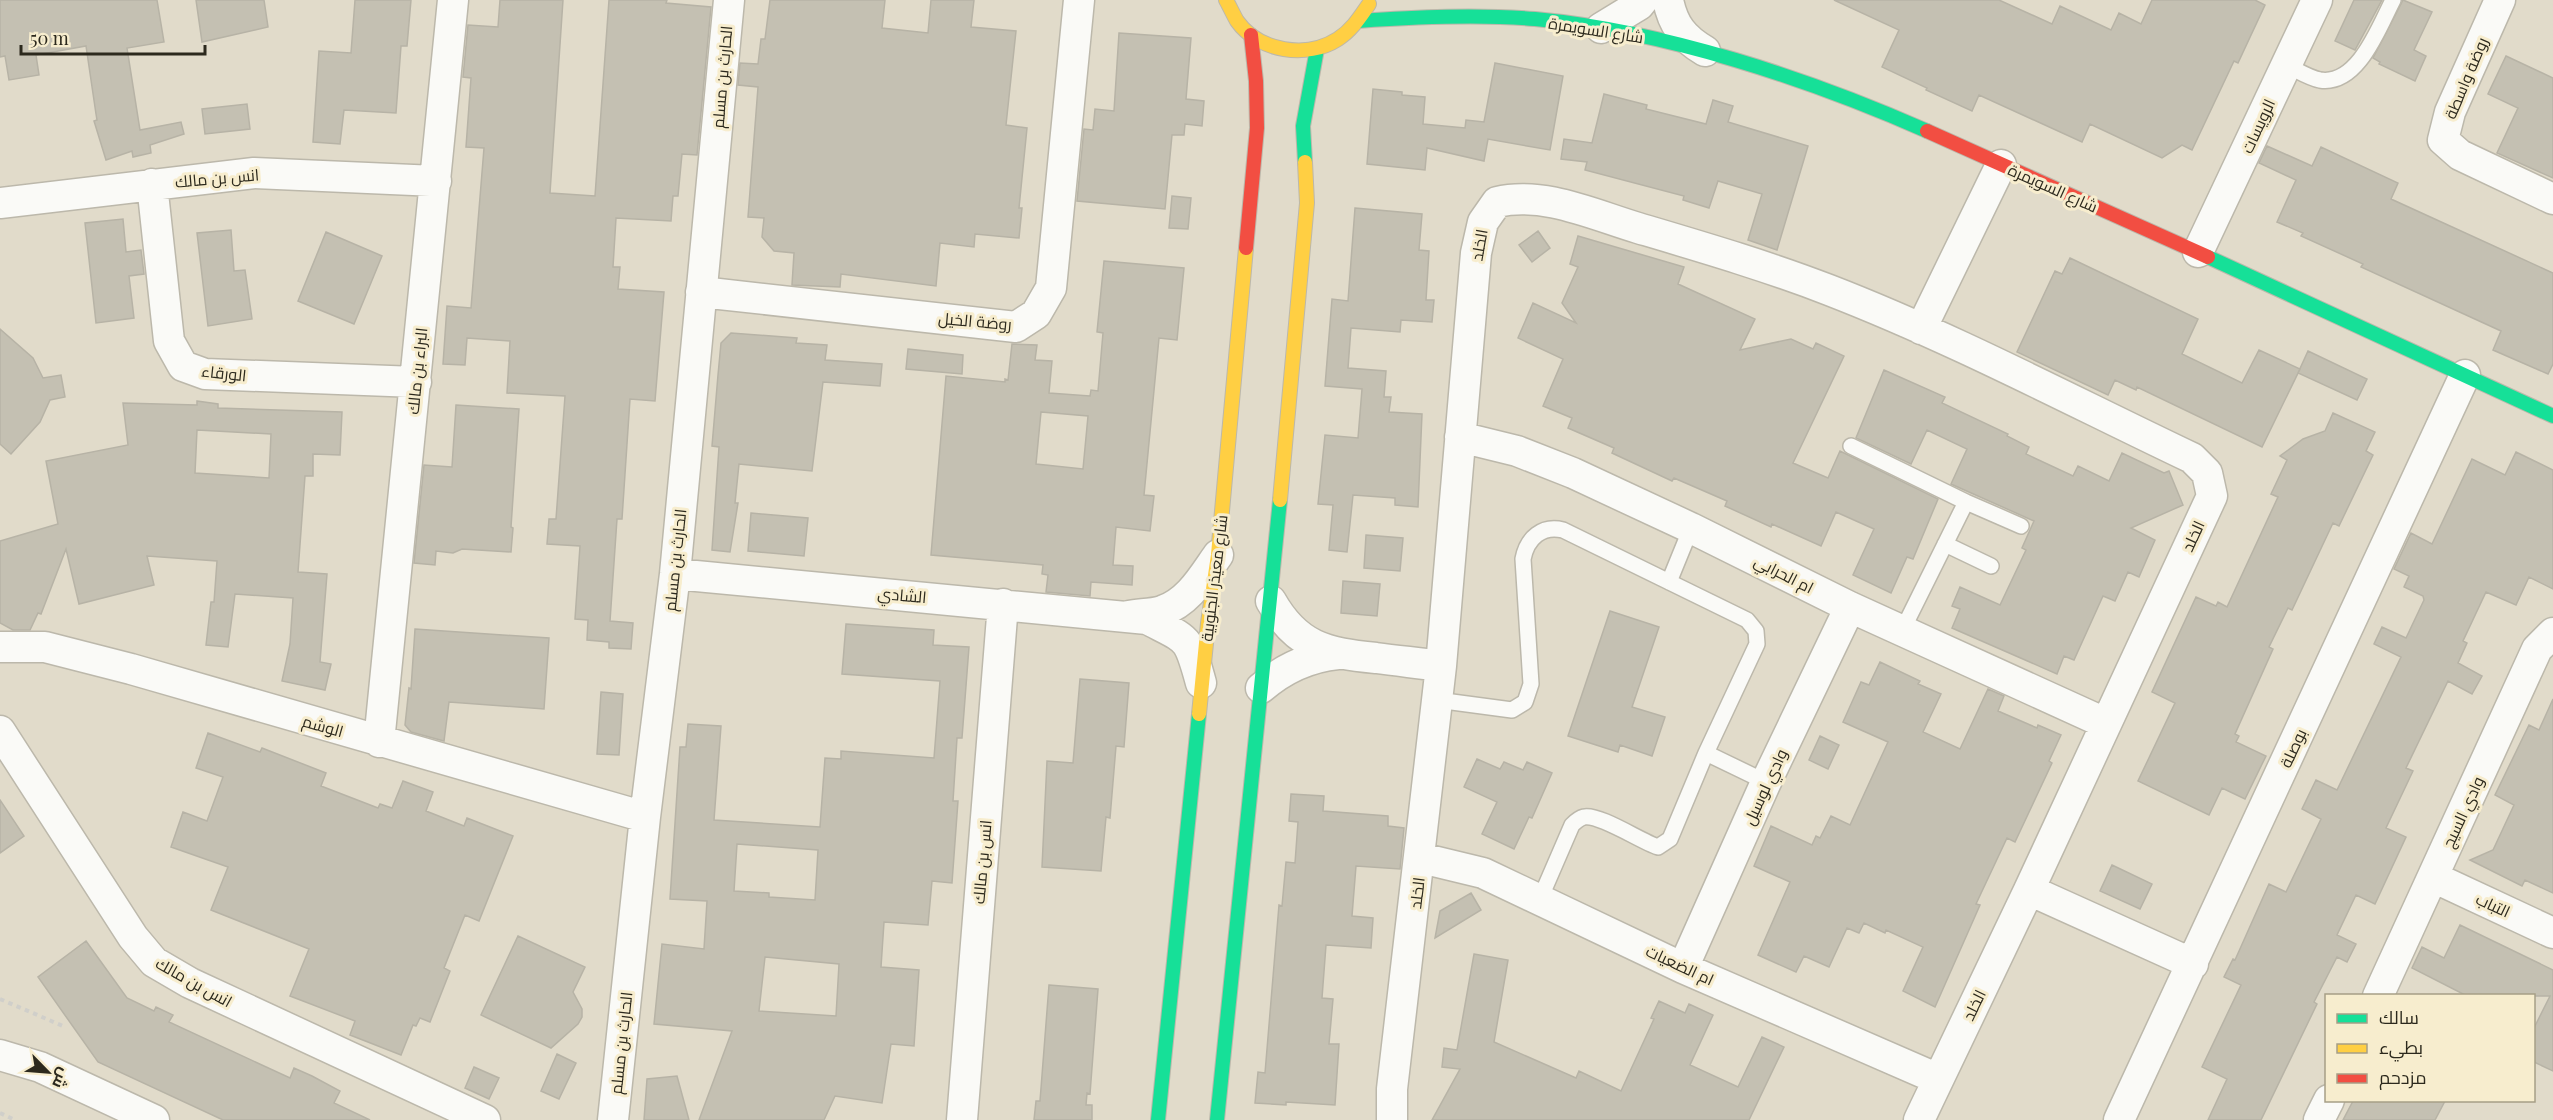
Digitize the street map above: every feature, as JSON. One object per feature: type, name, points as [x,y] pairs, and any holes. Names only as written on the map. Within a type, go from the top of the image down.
[{"type":"street","name":"البراء بن مالك","points":[[379,742],[453,0]]},
{"type":"street","name":"الحارث بن مسلم","points":[[613,1120],[645,817],[675,574],[729,0]]},
{"type":"street","name":"روضة الخيل","points":[[701,292],[1016,327],[1036,314],[1051,288],[1079,0]]},
{"type":"street","points":[[1224,2],[1251,35],[1271,46],[1282,49],[1317,49],[1341,38],[1358,21],[1370,0]]},
{"type":"street","points":[[1601,28],[1639,5],[1643,0]]},
{"type":"street","points":[[1668,0],[1671,16],[1688,40],[1705,51]]},
{"type":"street","name":"الرويسات","points":[[2198,252],[2317,0]]},
{"type":"street","name":"روضة واسطة","points":[[2500,0],[2450,112],[2443,140],[2460,155],[2553,199]]},
{"type":"street","name":"شارع السويمرة","points":[[1481,3],[1534,20]]},
{"type":"street","name":"شارع السويمرة","points":[[1358,21],[1418,17],[1534,20],[1601,28],[1705,51],[1868,105],[2198,252],[2553,416]]},
{"type":"street","name":"شارع معيذر الجنوبية","points":[[1158,1120],[1218,555],[1257,128],[1256,81],[1251,35]]},
{"type":"street","points":[[1217,1120],[1271,601],[1307,203],[1303,126],[1307,91],[1317,49]]},
{"type":"street","points":[[1921,329],[2001,165]]},
{"type":"street","name":"انس بن مالك","points":[[0,203],[254,173],[436,181]]},
{"type":"street","name":"الورقاء","points":[[152,184],[169,341],[183,366],[205,374],[416,382]]},
{"type":"street","name":"الخلد","points":[[1392,1120],[1392,1089],[1421,858],[1441,666],[1476,253],[1483,222],[1497,202],[1517,197],[1548,201],[1682,241],[1828,289],[1921,329],[2192,458],[2207,473],[2212,496],[2029,890],[1918,1120]]},
{"type":"street","name":"بوصلة","points":[[2119,1120],[2465,375]]},
{"type":"street","name":"ام الحرابي","points":[[1460,437],[1517,451],[1573,473],[1691,528],[1850,608],[2105,723]]},
{"type":"street","name":"الشادي","points":[[1130,616],[1162,610],[1180,601],[1194,589],[1218,555]]},
{"type":"street","name":"الشادي","points":[[675,574],[1146,619],[1182,636],[1191,648],[1202,689]]},
{"type":"street","points":[[1271,601],[1280,616],[1306,641],[1338,654]]},
{"type":"street","name":"انس بن مالك","points":[[962,1120],[1003,604]]},
{"type":"street","name":"وادي لوسيل","points":[[1683,968],[1766,782],[1850,608]]},
{"type":"street","name":"وادي السيج","points":[[2379,994],[2537,649],[2553,633]]},
{"type":"street","name":"الوشم","points":[[0,647],[45,647],[131,669],[645,817]]},
{"type":"street","points":[[1261,688],[1289,668],[1321,656],[1338,654],[1441,666]]},
{"type":"street","name":"انس بن مالك","points":[[0,731],[133,937],[154,962],[190,983],[485,1120]]},
{"type":"street","name":"ام الضعيات","points":[[1421,858],[1483,873],[1683,968],[1938,1080]]},
{"type":"street","name":"التباب","points":[[2433,878],[2553,933]]},
{"type":"street","points":[[2029,890],[2193,964]]},
{"type":"street","points":[[0,1040],[40,1067]]},
{"type":"street","points":[[0,1055],[40,1067],[154,1120]]},
{"type":"street","points":[[2319,1120],[2328,1102]]},
{"type":"lane","points":[[2286,65],[2319,80],[2332,80],[2348,74],[2365,52],[2393,0]]},
{"type":"lane","points":[[1851,446],[2021,526]]},
{"type":"lane","points":[[1902,631],[1966,502]]},
{"type":"lane","points":[[1437,700],[1512,710],[1525,702],[1531,684],[1523,559],[1526,545],[1541,531],[1553,528],[1563,530],[1747,620],[1756,631],[1757,644],[1706,753],[1670,839],[1658,847],[1644,843],[1595,818],[1582,817],[1572,825],[1540,899]]},
{"type":"lane","points":[[1669,582],[1691,528]]},
{"type":"lane","points":[[1945,544],[1992,566]]},
{"type":"lane","points":[[1706,753],[1766,782]]},
{"type":"path","points":[[0,999],[63,1026]]},
{"type":"path","points":[[0,1113],[15,1120]]},
{"type":"building","points":[[0,0],[157,0],[164,42],[127,48],[140,130],[181,122],[184,134],[150,145],[151,153],[133,157],[132,151],[106,160],[94,121],[97,120],[86,46],[36,55],[39,75],[9,80],[5,56],[0,57]]},
{"type":"building","points":[[196,0],[264,0],[268,27],[202,42]]},
{"type":"building","points":[[355,0],[411,0],[407,46],[401,46],[396,113],[344,110],[340,144],[313,142],[319,51],[351,53]]},
{"type":"building","points":[[500,0],[563,0],[550,193],[595,196],[609,0],[667,0],[666,3],[711,7],[697,155],[682,154],[678,196],[673,196],[671,221],[616,218],[613,267],[620,267],[618,289],[664,292],[655,401],[630,399],[622,519],[617,519],[610,621],[633,623],[631,649],[609,648],[609,642],[587,640],[588,620],[575,619],[580,546],[547,544],[549,519],[556,519],[565,396],[507,393],[510,341],[467,338],[465,365],[443,364],[447,306],[471,308],[484,148],[466,147],[471,78],[463,77],[468,25],[498,27]]},
{"type":"building","points":[[770,0],[885,0],[882,28],[928,33],[931,0],[974,0],[971,27],[1016,31],[1006,125],[1027,128],[1019,208],[1022,208],[1019,238],[975,234],[974,247],[940,243],[936,286],[841,274],[840,287],[792,285],[794,253],[774,251],[762,237],[764,218],[748,217],[758,87],[738,85],[740,63],[758,64],[761,39],[765,39]]},
{"type":"building","points":[[1834,0],[1999,0],[2052,24],[2060,6],[2111,30],[2119,13],[2141,24],[2152,0],[2255,0],[2265,5],[2238,63],[2234,61],[2192,150],[2182,145],[2162,158],[2090,124],[2082,142],[1979,95],[1972,111],[1926,90],[1927,88],[1882,67],[1899,30]]},
{"type":"building","points":[[2354,0],[2382,0],[2355,50],[2335,41]]},
{"type":"building","points":[[2403,0],[2432,12],[2414,50],[2426,56],[2415,81],[2379,64],[2380,62],[2373,58]]},
{"type":"building","points":[[1119,33],[1191,38],[1186,99],[1204,101],[1202,126],[1185,124],[1184,135],[1172,135],[1165,209],[1077,201],[1084,129],[1093,130],[1095,109],[1114,111]]},
{"type":"building","points":[[2506,56],[2553,78],[2553,178],[2497,153],[2518,108],[2488,94]]},
{"type":"building","points":[[1495,63],[1563,76],[1550,150],[1488,139],[1484,161],[1427,148],[1425,170],[1367,164],[1373,89],[1425,97],[1423,124],[1465,128],[1466,120],[1484,122]]},
{"type":"building","points":[[1604,94],[1647,105],[1646,109],[1706,124],[1713,100],[1733,106],[1728,122],[1808,146],[1777,250],[1748,240],[1762,194],[1718,181],[1709,208],[1683,200],[1684,196],[1585,170],[1587,162],[1561,159],[1564,139],[1592,143]]},
{"type":"building","points":[[247,104],[250,129],[205,134],[202,109]]},
{"type":"building","points":[[2267,146],[2312,166],[2321,147],[2398,183],[2391,199],[2553,273],[2553,364],[2548,374],[2493,350],[2501,331],[2361,267],[2363,264],[2301,236],[2303,233],[2277,222],[2296,180],[2259,163]]},
{"type":"building","points":[[1172,196],[1191,198],[1188,229],[1169,228]]},
{"type":"building","points":[[1355,208],[1422,214],[1419,250],[1429,251],[1426,300],[1434,300],[1432,322],[1401,320],[1400,332],[1351,328],[1348,368],[1386,371],[1384,397],[1391,397],[1389,412],[1422,414],[1418,507],[1395,505],[1395,498],[1353,495],[1347,552],[1329,550],[1333,505],[1318,504],[1325,435],[1358,438],[1362,389],[1325,386],[1332,299],[1348,301]]},
{"type":"building","points":[[123,219],[126,252],[141,250],[144,274],[129,276],[134,318],[96,323],[85,223]]},
{"type":"building","points":[[231,230],[234,271],[245,270],[252,319],[208,326],[197,233]]},
{"type":"building","points":[[1538,231],[1550,248],[1532,262],[1519,245]]},
{"type":"building","points":[[326,232],[382,256],[354,324],[298,301]]},
{"type":"building","points":[[1578,236],[1684,267],[1678,284],[1755,319],[1740,350],[1791,339],[1813,349],[1816,343],[1844,356],[1793,463],[1828,478],[1840,451],[1938,499],[1913,559],[1907,557],[1891,593],[1853,575],[1874,529],[1836,512],[1821,546],[1772,524],[1771,527],[1725,506],[1727,501],[1674,478],[1672,481],[1612,453],[1614,448],[1568,428],[1572,418],[1543,406],[1563,359],[1518,338],[1533,303],[1576,323],[1562,303],[1578,267],[1570,264]]},
{"type":"building","points":[[2070,258],[2198,319],[2182,354],[2242,383],[2259,350],[2300,369],[2262,447],[2137,387],[2136,390],[2115,380],[2108,395],[2017,352],[2055,271],[2062,274]]},
{"type":"building","points":[[1104,261],[1184,268],[1177,340],[1159,338],[1144,495],[1154,496],[1150,531],[1116,527],[1113,565],[1133,566],[1132,585],[1091,582],[1090,596],[1046,592],[1048,575],[1042,574],[1043,565],[931,555],[946,376],[1005,382],[1005,379],[1008,380],[1012,344],[1037,345],[1035,360],[1052,361],[1049,393],[1090,396],[1091,390],[1098,391],[1103,333],[1097,332]],"holes":[[[1041,412],[1088,416],[1083,469],[1036,464]]]},
{"type":"building","points":[[0,329],[33,358],[43,378],[61,375],[65,397],[50,400],[40,422],[11,454],[0,444]]},
{"type":"building","points":[[731,333],[797,338],[796,343],[827,345],[825,360],[882,364],[880,386],[823,382],[812,471],[739,464],[735,503],[738,503],[730,552],[712,550],[719,447],[712,446],[721,343]]},
{"type":"building","points":[[908,349],[963,355],[962,374],[906,369]]},
{"type":"building","points":[[2308,351],[2367,379],[2357,400],[2298,373]]},
{"type":"building","points":[[1884,370],[1945,397],[1942,403],[2008,434],[2007,436],[2029,447],[2026,454],[2073,476],[2078,466],[2109,481],[2122,453],[2164,473],[2169,471],[2183,505],[2131,528],[2155,540],[2139,577],[2128,572],[2115,601],[2103,596],[2074,660],[2064,656],[2057,674],[1952,628],[1960,609],[1952,606],[1960,587],[2000,605],[2026,550],[2022,548],[2034,521],[1951,484],[1967,449],[1927,430],[1911,464],[1856,438]]},
{"type":"building","points":[[197,401],[218,404],[218,408],[342,412],[340,455],[313,454],[313,476],[305,476],[298,572],[327,574],[320,662],[331,664],[325,690],[282,681],[290,644],[293,598],[235,594],[228,647],[206,645],[211,602],[214,602],[217,561],[147,556],[154,585],[79,604],[66,549],[41,614],[38,613],[30,630],[13,630],[0,623],[0,541],[58,524],[46,461],[128,445],[123,403],[197,405]],"holes":[[[197,430],[271,434],[269,478],[195,473]]]},
{"type":"building","points":[[456,405],[519,409],[511,552],[462,549],[453,553],[436,551],[435,565],[414,563],[424,465],[452,467]]},
{"type":"building","points":[[2333,413],[2375,432],[2366,451],[2373,455],[2339,526],[2333,523],[2292,610],[2288,608],[2269,647],[2273,649],[2235,734],[2239,736],[2236,742],[2266,756],[2245,799],[2222,788],[2209,815],[2138,781],[2175,703],[2152,692],[2196,597],[2216,606],[2218,602],[2227,607],[2278,497],[2271,494],[2287,460],[2280,456],[2303,439],[2325,431]]},
{"type":"building","points":[[2516,452],[2553,470],[2553,589],[2529,577],[2516,605],[2486,592],[2463,641],[2467,643],[2458,663],[2482,676],[2472,694],[2448,681],[2406,768],[2413,771],[2386,828],[2406,837],[2375,904],[2356,895],[2337,935],[2356,944],[2347,962],[2337,957],[2314,1002],[2317,1004],[2261,1120],[2208,1120],[2227,1079],[2202,1067],[2241,985],[2224,977],[2233,959],[2235,960],[2269,884],[2286,892],[2321,819],[2302,809],[2316,780],[2337,790],[2401,657],[2374,644],[2382,627],[2406,638],[2424,600],[2423,596],[2404,587],[2409,576],[2394,569],[2411,533],[2432,544],[2472,459],[2505,475]]},
{"type":"building","points":[[751,513],[808,518],[804,556],[748,551]]},
{"type":"building","points":[[1366,535],[1403,538],[1400,571],[1364,568]]},
{"type":"building","points":[[1343,581],[1380,584],[1377,616],[1341,613]]},
{"type":"building","points":[[1610,611],[1659,627],[1632,707],[1665,717],[1652,756],[1620,745],[1618,752],[1568,736]]},
{"type":"building","points":[[846,624],[934,630],[933,645],[969,647],[962,738],[957,738],[953,801],[958,801],[952,883],[932,881],[928,925],[884,922],[881,967],[919,970],[914,1046],[891,1044],[882,1103],[835,1096],[824,1120],[699,1120],[732,1031],[654,1024],[662,944],[704,949],[707,901],[670,899],[680,747],[686,747],[688,724],[721,726],[714,820],[820,827],[825,758],[841,759],[841,751],[934,758],[940,681],[842,674]],"holes":[[[737,844],[818,850],[815,900],[769,897],[769,893],[734,891]],[[765,957],[839,964],[836,1016],[759,1011]]]},
{"type":"building","points":[[415,629],[549,638],[544,709],[449,702],[444,741],[411,732],[405,725],[409,688],[411,689]]},
{"type":"building","points":[[1880,662],[1920,681],[1918,684],[1941,694],[1923,732],[1960,749],[1988,689],[2004,696],[1998,711],[2037,728],[2038,725],[2061,735],[2049,761],[2052,763],[2015,842],[2007,838],[1976,904],[1980,905],[1935,1007],[1903,991],[1923,947],[1886,930],[1885,933],[1864,923],[1859,933],[1847,928],[1829,967],[1804,956],[1796,972],[1758,955],[1790,882],[1754,866],[1771,826],[1812,845],[1816,836],[1820,838],[1831,816],[1850,825],[1888,742],[1843,722],[1861,682],[1869,685]]},
{"type":"building","points":[[1080,679],[1129,683],[1124,747],[1116,746],[1110,818],[1106,817],[1101,871],[1042,867],[1047,761],[1073,763]]},
{"type":"building","points":[[601,692],[623,694],[619,755],[597,754]]},
{"type":"building","points":[[2553,699],[2553,893],[2525,880],[2522,886],[2470,860],[2493,850],[2514,805],[2495,795],[2529,725],[2539,730]]},
{"type":"building","points":[[208,733],[260,752],[262,748],[326,773],[321,786],[378,808],[380,804],[392,808],[403,781],[433,792],[426,811],[464,826],[467,818],[513,836],[479,921],[465,915],[444,968],[450,971],[430,1022],[420,1018],[416,1026],[413,1025],[401,1055],[350,1035],[355,1021],[290,996],[309,949],[211,910],[228,867],[171,847],[183,812],[207,821],[223,777],[196,768]]},
{"type":"building","points":[[1820,736],[1839,745],[1828,769],[1809,760]]},
{"type":"building","points":[[1477,759],[1500,769],[1504,762],[1523,770],[1527,762],[1552,773],[1532,818],[1529,817],[1514,849],[1482,834],[1497,802],[1464,787]]},
{"type":"building","points":[[1291,794],[1324,796],[1323,811],[1388,816],[1388,826],[1404,828],[1400,869],[1356,866],[1352,916],[1373,918],[1371,948],[1326,945],[1322,998],[1333,999],[1329,1044],[1339,1044],[1335,1105],[1255,1103],[1258,1072],[1265,1073],[1279,905],[1282,906],[1286,862],[1295,863],[1298,822],[1289,821]]},
{"type":"building","points":[[0,800],[24,836],[0,853]]},
{"type":"building","points":[[2112,865],[2152,884],[2140,909],[2100,891]]},
{"type":"building","points":[[1471,893],[1481,910],[1435,938],[1440,911]]},
{"type":"building","points":[[2460,925],[2553,970],[2553,1071],[2535,1062],[2535,1026],[2550,996],[2463,994],[2412,968],[2422,947],[2444,958]]},
{"type":"building","points":[[518,936],[585,967],[573,992],[582,1009],[582,1017],[578,1024],[551,1048],[481,1015]]},
{"type":"building","points":[[86,941],[127,998],[154,1011],[156,1007],[173,1015],[169,1022],[290,1078],[294,1068],[312,1076],[340,1091],[334,1103],[370,1120],[223,1120],[98,1062],[38,977]]},
{"type":"building","points":[[1474,954],[1508,960],[1494,1042],[1576,1078],[1579,1071],[1621,1091],[1654,1019],[1651,1018],[1659,1001],[1685,1013],[1689,1004],[1713,1015],[1690,1065],[1738,1087],[1762,1037],[1784,1047],[1749,1120],[1432,1120],[1460,1069],[1442,1067],[1444,1048],[1457,1050]]},
{"type":"building","points":[[1049,985],[1098,989],[1090,1094],[1087,1093],[1086,1105],[1092,1105],[1092,1120],[1034,1120],[1036,1101],[1040,1101]]},
{"type":"building","points":[[557,1054],[576,1063],[559,1099],[541,1091]]},
{"type":"building","points":[[474,1067],[499,1078],[489,1099],[465,1088]]},
{"type":"building","points":[[677,1076],[689,1120],[644,1120],[647,1079]]},
{"type":"building","points":[[2352,1102],[2444,1102],[2435,1120],[2343,1120]]},
{"type":"traffic: fast","points":[[1358,21],[1402,18],[1513,17],[1584,25],[1634,34],[1736,60],[1785,76],[1834,93],[1927,131]]},
{"type":"traffic: fast","points":[[1305,162],[1303,126],[1317,49]]},
{"type":"traffic: fast","points":[[2208,257],[2553,416]]},
{"type":"traffic: fast","points":[[1217,1120],[1280,500]]},
{"type":"traffic: fast","points":[[1158,1120],[1199,714]]},
{"type":"traffic: slow","points":[[1226,0],[1237,21],[1258,40],[1270,46],[1298,50],[1312,49],[1338,39],[1352,27],[1369,4]]},
{"type":"traffic: slow","points":[[1280,500],[1307,203],[1305,162]]},
{"type":"traffic: slow","points":[[1199,714],[1208,623],[1218,555],[1246,248]]},
{"type":"traffic: jam","points":[[1246,248],[1257,128],[1256,81],[1251,35]]},
{"type":"traffic: jam","points":[[1927,131],[2208,257]]}]
